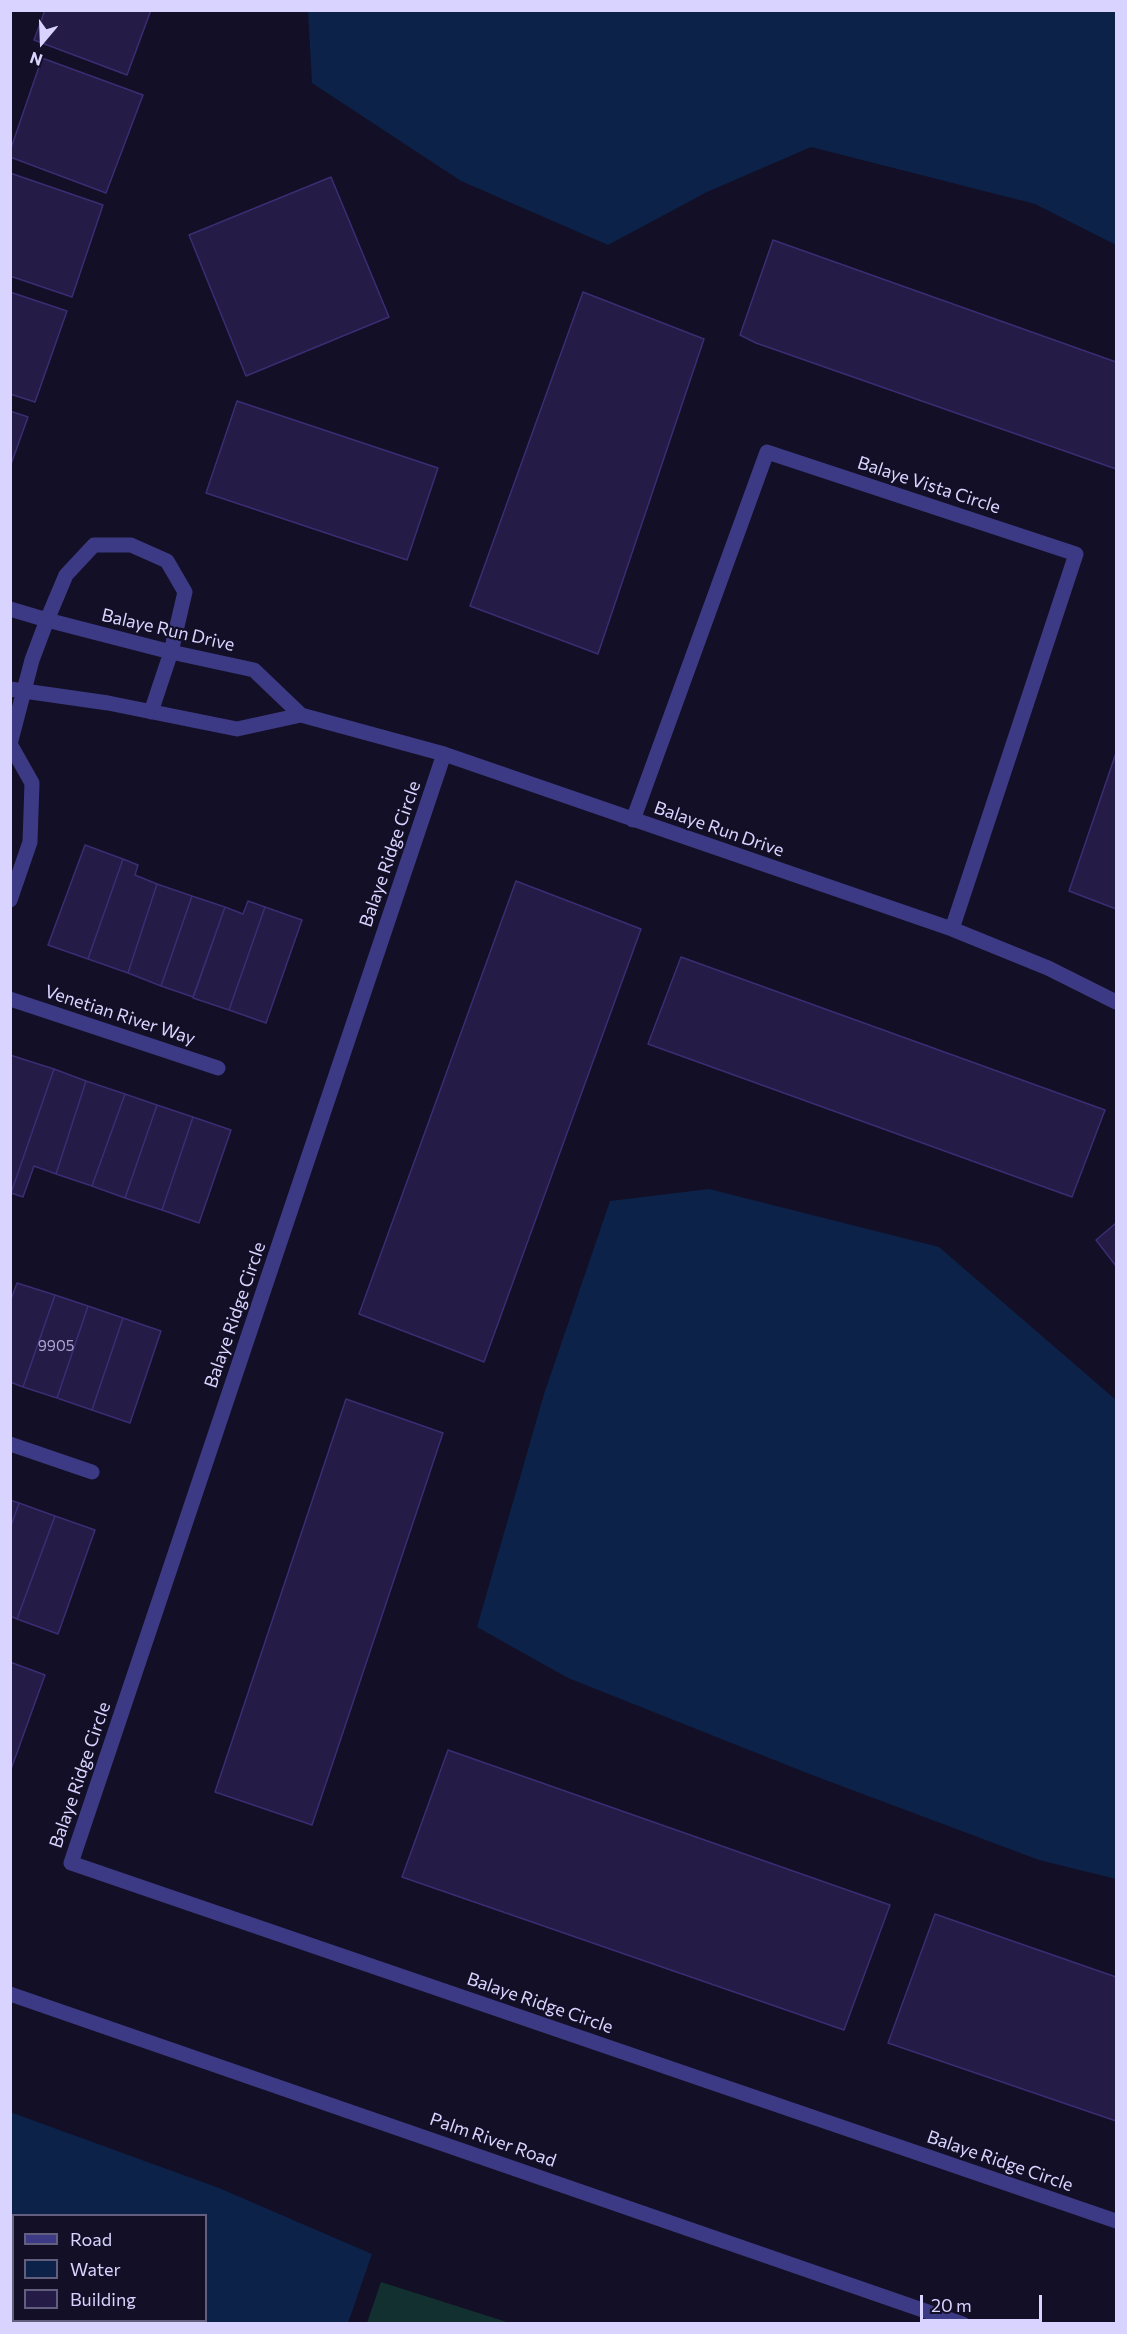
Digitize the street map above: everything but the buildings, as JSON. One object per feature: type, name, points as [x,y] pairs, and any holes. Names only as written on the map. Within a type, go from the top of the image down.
[{"type":"street","name":"Balaye Vista Circle","points":[[633,820],[767,452],[1076,554],[952,928]]},
{"type":"street","points":[[10,900],[15,867],[30,842],[32,783],[10,744],[17,690],[66,575],[94,545],[131,545],[167,561],[185,592],[171,652],[151,712]]},
{"type":"street","name":"Balaye Run Drive","points":[[10,609],[171,652],[254,670],[301,715]]},
{"type":"street","name":"Balaye Run Drive","points":[[17,690],[108,703],[237,729],[301,715],[444,754],[952,928],[1048,968],[1116,1002]]},
{"type":"street","name":"Balaye Ridge Circle","points":[[444,754],[71,1863],[1116,2221]]},
{"type":"street","name":"Venetian River Way","points":[[10,999],[218,1068]]},
{"type":"street","points":[[10,1443],[92,1472]]},
{"type":"street","name":"Palm River Road","points":[[10,1994],[963,2324]]},
{"type":"green space","points":[[381,2282],[510,2323],[367,2323]]},
{"type":"water","points":[[308,11],[1116,11],[1116,245],[1035,204],[811,147],[707,192],[608,245],[461,181],[312,83]]},
{"type":"water","points":[[709,1189],[939,1247],[1116,1400],[1116,1879],[1039,1860],[812,1775],[568,1678],[477,1627],[544,1394],[610,1201]]},
{"type":"water","points":[[10,2112],[219,2188],[372,2254],[348,2323],[11,2323]]}]
